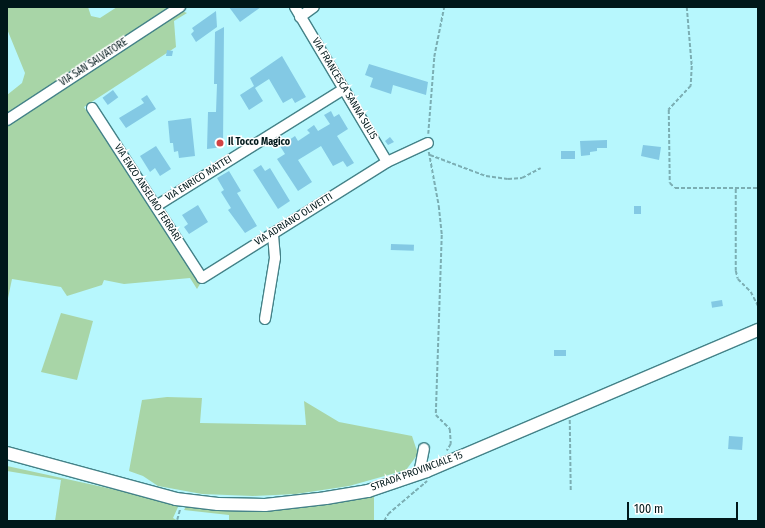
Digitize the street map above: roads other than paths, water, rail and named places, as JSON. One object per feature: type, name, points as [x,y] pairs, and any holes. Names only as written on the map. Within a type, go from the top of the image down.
[{"type":"main road","name":"STRADA PROVINCIALE 15","points":[[7,453],[92,478],[176,499],[218,504],[265,505],[326,498],[368,491],[423,472],[758,330]]},
{"type":"main road","name":"STRADA PROVINCIALE 15","points":[[7,459],[56,468]]},
{"type":"street","name":"VIA FRANCESCA SANNA SULIS","points":[[294,7],[387,162]]},
{"type":"street","points":[[300,17],[314,7]]},
{"type":"street","name":"VIA SAN SALVATORE","points":[[7,120],[177,8]]},
{"type":"street","name":"VIA ENRICO MATTEI","points":[[156,206],[344,89]]},
{"type":"street","name":"VIA ENZO ANSELMO FERRARI","points":[[92,108],[202,278]]},
{"type":"street","name":"VIA ADRIANO OLIVETTI","points":[[202,278],[387,162],[428,143]]},
{"type":"street","points":[[265,319],[275,258],[273,233]]},
{"type":"street","points":[[423,472],[424,448]]},
{"type":"place","name":"Il Tocco Magico","points":[[220,143]]}]
